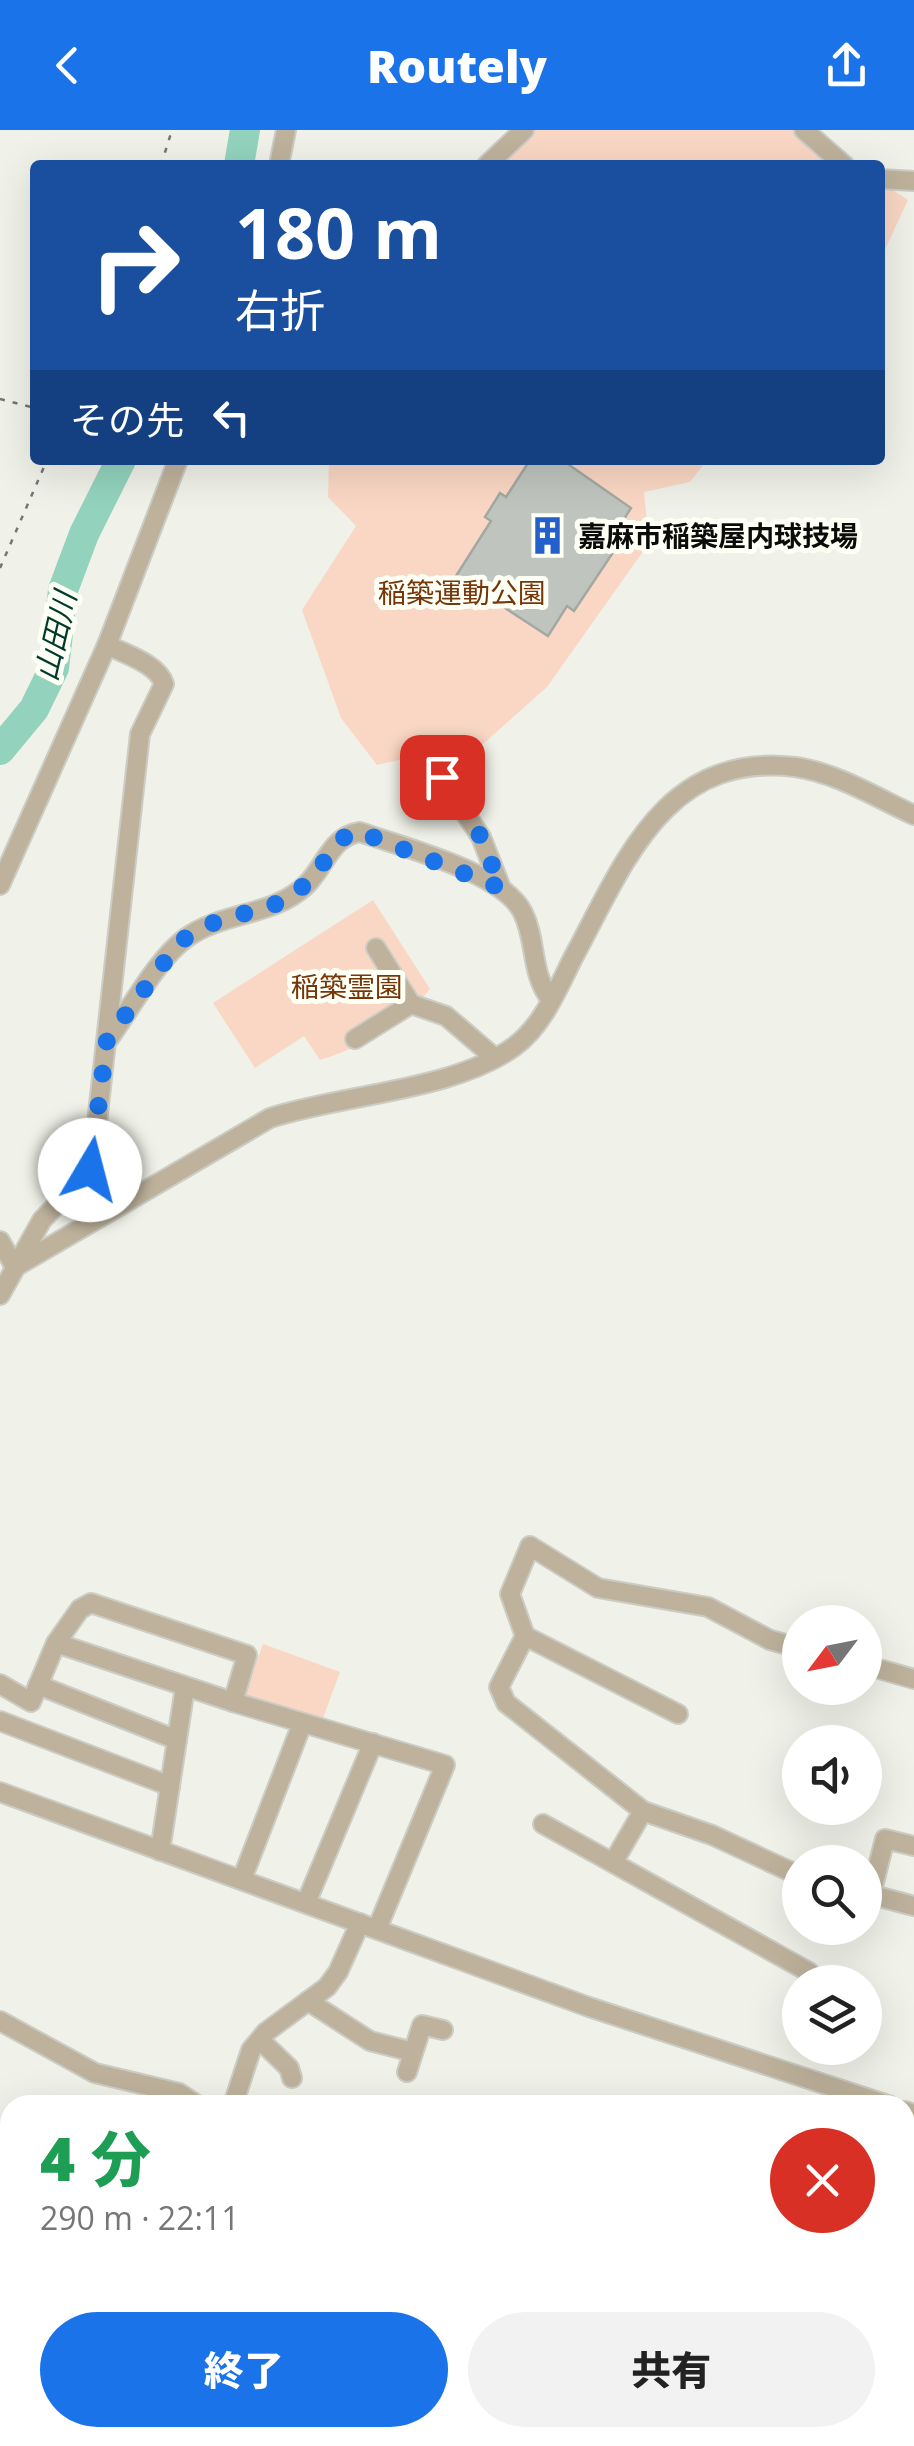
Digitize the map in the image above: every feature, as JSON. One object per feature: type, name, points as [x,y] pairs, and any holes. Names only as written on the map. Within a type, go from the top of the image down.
[{"type":"street","points":[[280,160],[286,130]]},
{"type":"street","points":[[492,160],[524,130]]},
{"type":"street","points":[[804,130],[838,160]]},
{"type":"street","points":[[885,179],[914,181]]},
{"type":"street","points":[[0,885],[107,645],[176,465]]},
{"type":"street","points":[[0,1295],[42,1220],[90,1170],[140,734],[164,684],[154,669],[107,645]]},
{"type":"street","points":[[15,1267],[270,1118],[305,1106],[460,1074],[518,1044],[551,1000],[638,839],[664,806],[692,786],[716,775],[759,766],[797,767],[914,814]]},
{"type":"street","points":[[442,777],[481,837],[501,888],[523,912],[534,967],[551,1000]]},
{"type":"street","points":[[107,1040],[184,939],[213,923],[282,902],[306,884],[347,834],[360,832],[501,888]]},
{"type":"street","points":[[376,948],[411,1004],[446,1016],[495,1058]]},
{"type":"street","points":[[355,1039],[411,1004]]},
{"type":"street","points":[[0,1241],[15,1267]]},
{"type":"street","points":[[678,1714],[526,1636],[510,1594],[530,1546],[598,1588],[708,1608],[782,1643]]},
{"type":"street","points":[[21,1730],[56,1642],[80,1609],[91,1603],[248,1655],[233,1702]]},
{"type":"street","points":[[526,1636],[499,1686],[499,1694],[643,1811],[712,1835],[782,1868]]},
{"type":"street","points":[[56,1642],[302,1724],[444,1764],[369,1926],[338,1972],[251,2050],[236,2095]]},
{"type":"street","points":[[882,1671],[914,1679]]},
{"type":"street","points":[[0,1684],[177,1740]]},
{"type":"street","points":[[160,1850],[185,1687]]},
{"type":"street","points":[[0,1722],[170,1786]]},
{"type":"street","points":[[242,1879],[302,1724]]},
{"type":"street","points":[[306,1903],[373,1743]]},
{"type":"street","points":[[0,1792],[589,2008],[857,2095]]},
{"type":"street","points":[[614,1861],[643,1811]]},
{"type":"street","points":[[543,1824],[797,1965]]},
{"type":"street","points":[[882,1849],[885,1839],[914,1846]]},
{"type":"street","points":[[882,1897],[914,1906]]},
{"type":"street","points":[[308,2001],[370,2041],[412,2052]]},
{"type":"street","points":[[0,2021],[95,2073],[182,2095]]},
{"type":"street","points":[[407,2072],[422,2025],[444,2030]]},
{"type":"street","points":[[260,2040],[282,2060],[292,2078]]},
{"type":"path","points":[[163,160],[172,130]]},
{"type":"path","points":[[0,399],[30,407]]},
{"type":"path","points":[[0,568],[45,465]]},
{"type":"green space","points":[[525,130],[796,130],[828,160],[494,160]]},
{"type":"green space","points":[[885,185],[908,200],[885,249]]},
{"type":"green space","name":"稲築運動公園","points":[[329,465],[703,465],[690,482],[644,492],[649,543],[547,687],[466,759],[451,748],[377,765],[341,718],[302,610],[356,526],[328,497]]},
{"type":"green space","name":"稲築霊園","points":[[373,900],[430,989],[381,1033],[351,1048],[320,1060],[304,1036],[255,1068],[213,1003]]},
{"type":"green space","points":[[263,1644],[340,1672],[322,1721],[244,1696]]},
{"type":"building","name":"嘉麻市稲築屋内球技場","points":[[527,465],[569,465],[631,508],[605,549],[612,554],[574,611],[567,606],[548,636],[456,576],[491,521],[485,517],[500,493],[506,497]]},
{"type":"waterway","name":"山田川","points":[[240,160],[245,130]]},
{"type":"waterway","name":"山田川","points":[[0,750],[34,709],[54,668],[63,590],[84,534],[118,465]]},
{"type":"place","name":"嘉麻市稲築屋内球技場","points":[[548,535]]},
{"type":"route","points":[[90,1170],[107,1040],[184,939],[213,923],[282,902],[306,884],[347,834],[360,832],[501,888],[481,837],[442,777]]}]
